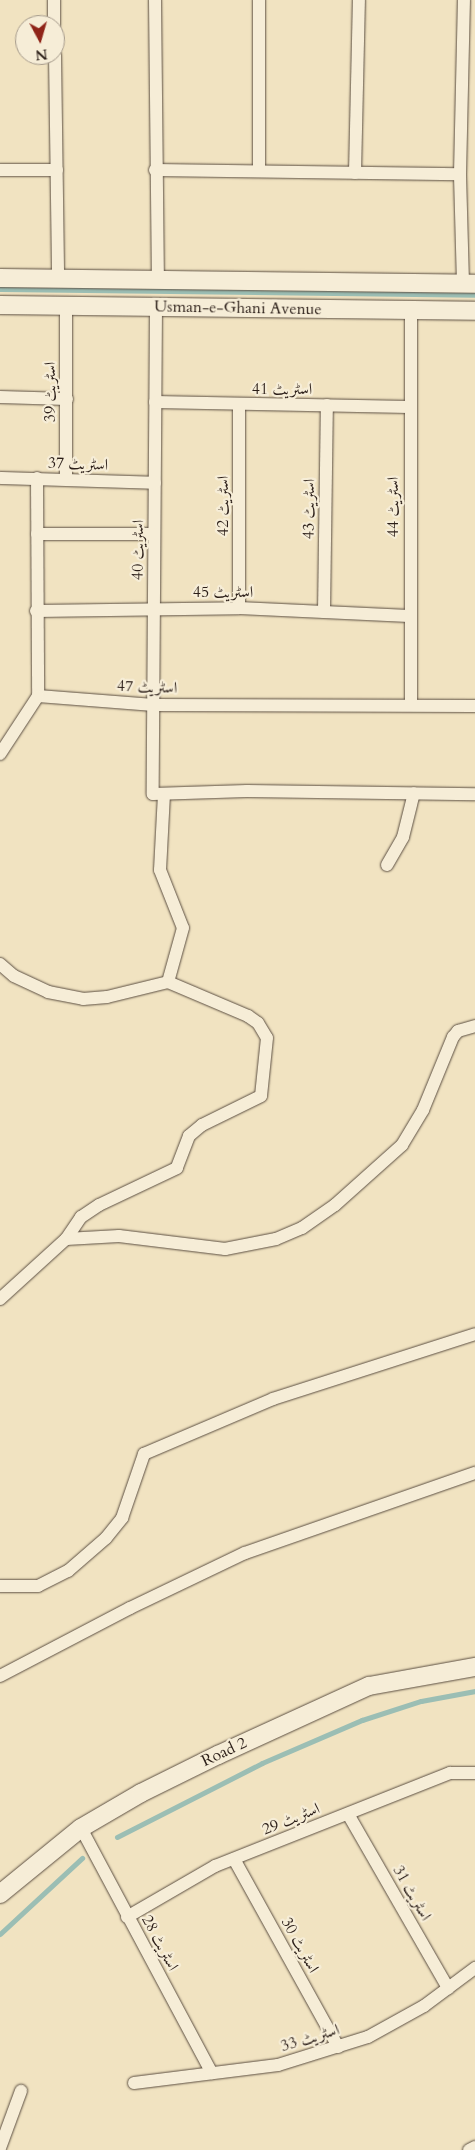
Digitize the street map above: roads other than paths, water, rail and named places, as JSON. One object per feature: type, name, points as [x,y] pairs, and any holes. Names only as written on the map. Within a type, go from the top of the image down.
[{"type":"main road","name":"Usman-e-Ghani Avenue","points":[[0,278],[469,284]]},
{"type":"main road","name":"Usman-e-Ghani Avenue","points":[[0,305],[475,311]]},
{"type":"main road","name":"Road 2","points":[[0,1894],[81,1828],[149,1788],[369,1686],[475,1666]]},
{"type":"street","points":[[54,0],[54,15]]},
{"type":"street","points":[[155,0],[155,170],[158,280]]},
{"type":"street","points":[[259,0],[259,171]]},
{"type":"street","points":[[355,173],[359,0]]},
{"type":"street","points":[[464,0],[460,174],[469,284]]},
{"type":"street","points":[[55,65],[58,279]]},
{"type":"street","points":[[0,170],[57,170]]},
{"type":"street","points":[[155,170],[460,174]]},
{"type":"street","name":"اسٹریٹ 39","points":[[66,305],[66,478]]},
{"type":"street","name":"اسٹریٹ 40","points":[[156,307],[153,609],[154,704],[159,794],[160,870],[183,928],[168,982]]},
{"type":"street","name":"اسٹریٹ 44","points":[[411,310],[409,407],[411,705]]},
{"type":"street","points":[[0,397],[67,399]]},
{"type":"street","name":"اسٹریٹ 41","points":[[155,402],[409,407]]},
{"type":"street","name":"اسٹریٹ 42","points":[[239,404],[239,608]]},
{"type":"street","name":"اسٹریٹ 43","points":[[324,612],[327,405]]},
{"type":"street","name":"اسٹریٹ 37","points":[[0,478],[66,478],[155,484]]},
{"type":"street","points":[[0,754],[38,696],[36,611],[37,478]]},
{"type":"street","points":[[37,534],[154,534]]},
{"type":"street","name":"اسٹریٹ 45","points":[[36,611],[239,608],[410,616]]},
{"type":"street","name":"اسٹریٹ 47","points":[[38,696],[154,704],[475,706]]},
{"type":"street","points":[[159,794],[247,791],[475,794]]},
{"type":"street","points":[[387,865],[404,837],[414,793]]},
{"type":"street","points":[[0,964],[14,976],[48,992],[83,999],[107,997],[168,982],[192,990],[258,1023],[267,1038],[261,1096],[202,1125],[189,1136],[178,1168],[98,1205],[81,1217],[66,1239],[0,1299]]},
{"type":"street","points":[[66,1239],[119,1236],[225,1249],[276,1239],[302,1228],[335,1205],[402,1146],[422,1110],[453,1037],[458,1031],[475,1026]]},
{"type":"street","points":[[0,1586],[38,1586],[68,1571],[106,1538],[122,1518],[144,1454],[273,1399],[475,1334]]},
{"type":"street","points":[[0,1676],[130,1608],[245,1553],[475,1473]]},
{"type":"street","name":"اسٹریٹ 29","points":[[127,1917],[215,1866],[450,1774],[474,1774]]},
{"type":"street","name":"اسٹریٹ 31","points":[[348,1814],[448,1988]]},
{"type":"street","name":"اسٹریٹ 28","points":[[81,1828],[212,2073]]},
{"type":"street","name":"اسٹریٹ 30","points":[[234,1859],[338,2047]]},
{"type":"street","name":"اسٹریٹ 33","points":[[134,2083],[278,2065],[368,2037],[424,2006],[475,1968]]},
{"type":"street","points":[[0,2148],[21,2091]]},
{"type":"street","points":[[469,2150],[475,2147]]},
{"type":"waterway","points":[[0,289],[475,295]]},
{"type":"waterway","points":[[117,1837],[262,1763],[362,1720],[421,1701],[475,1691]]},
{"type":"waterway","points":[[0,1934],[82,1858]]}]
